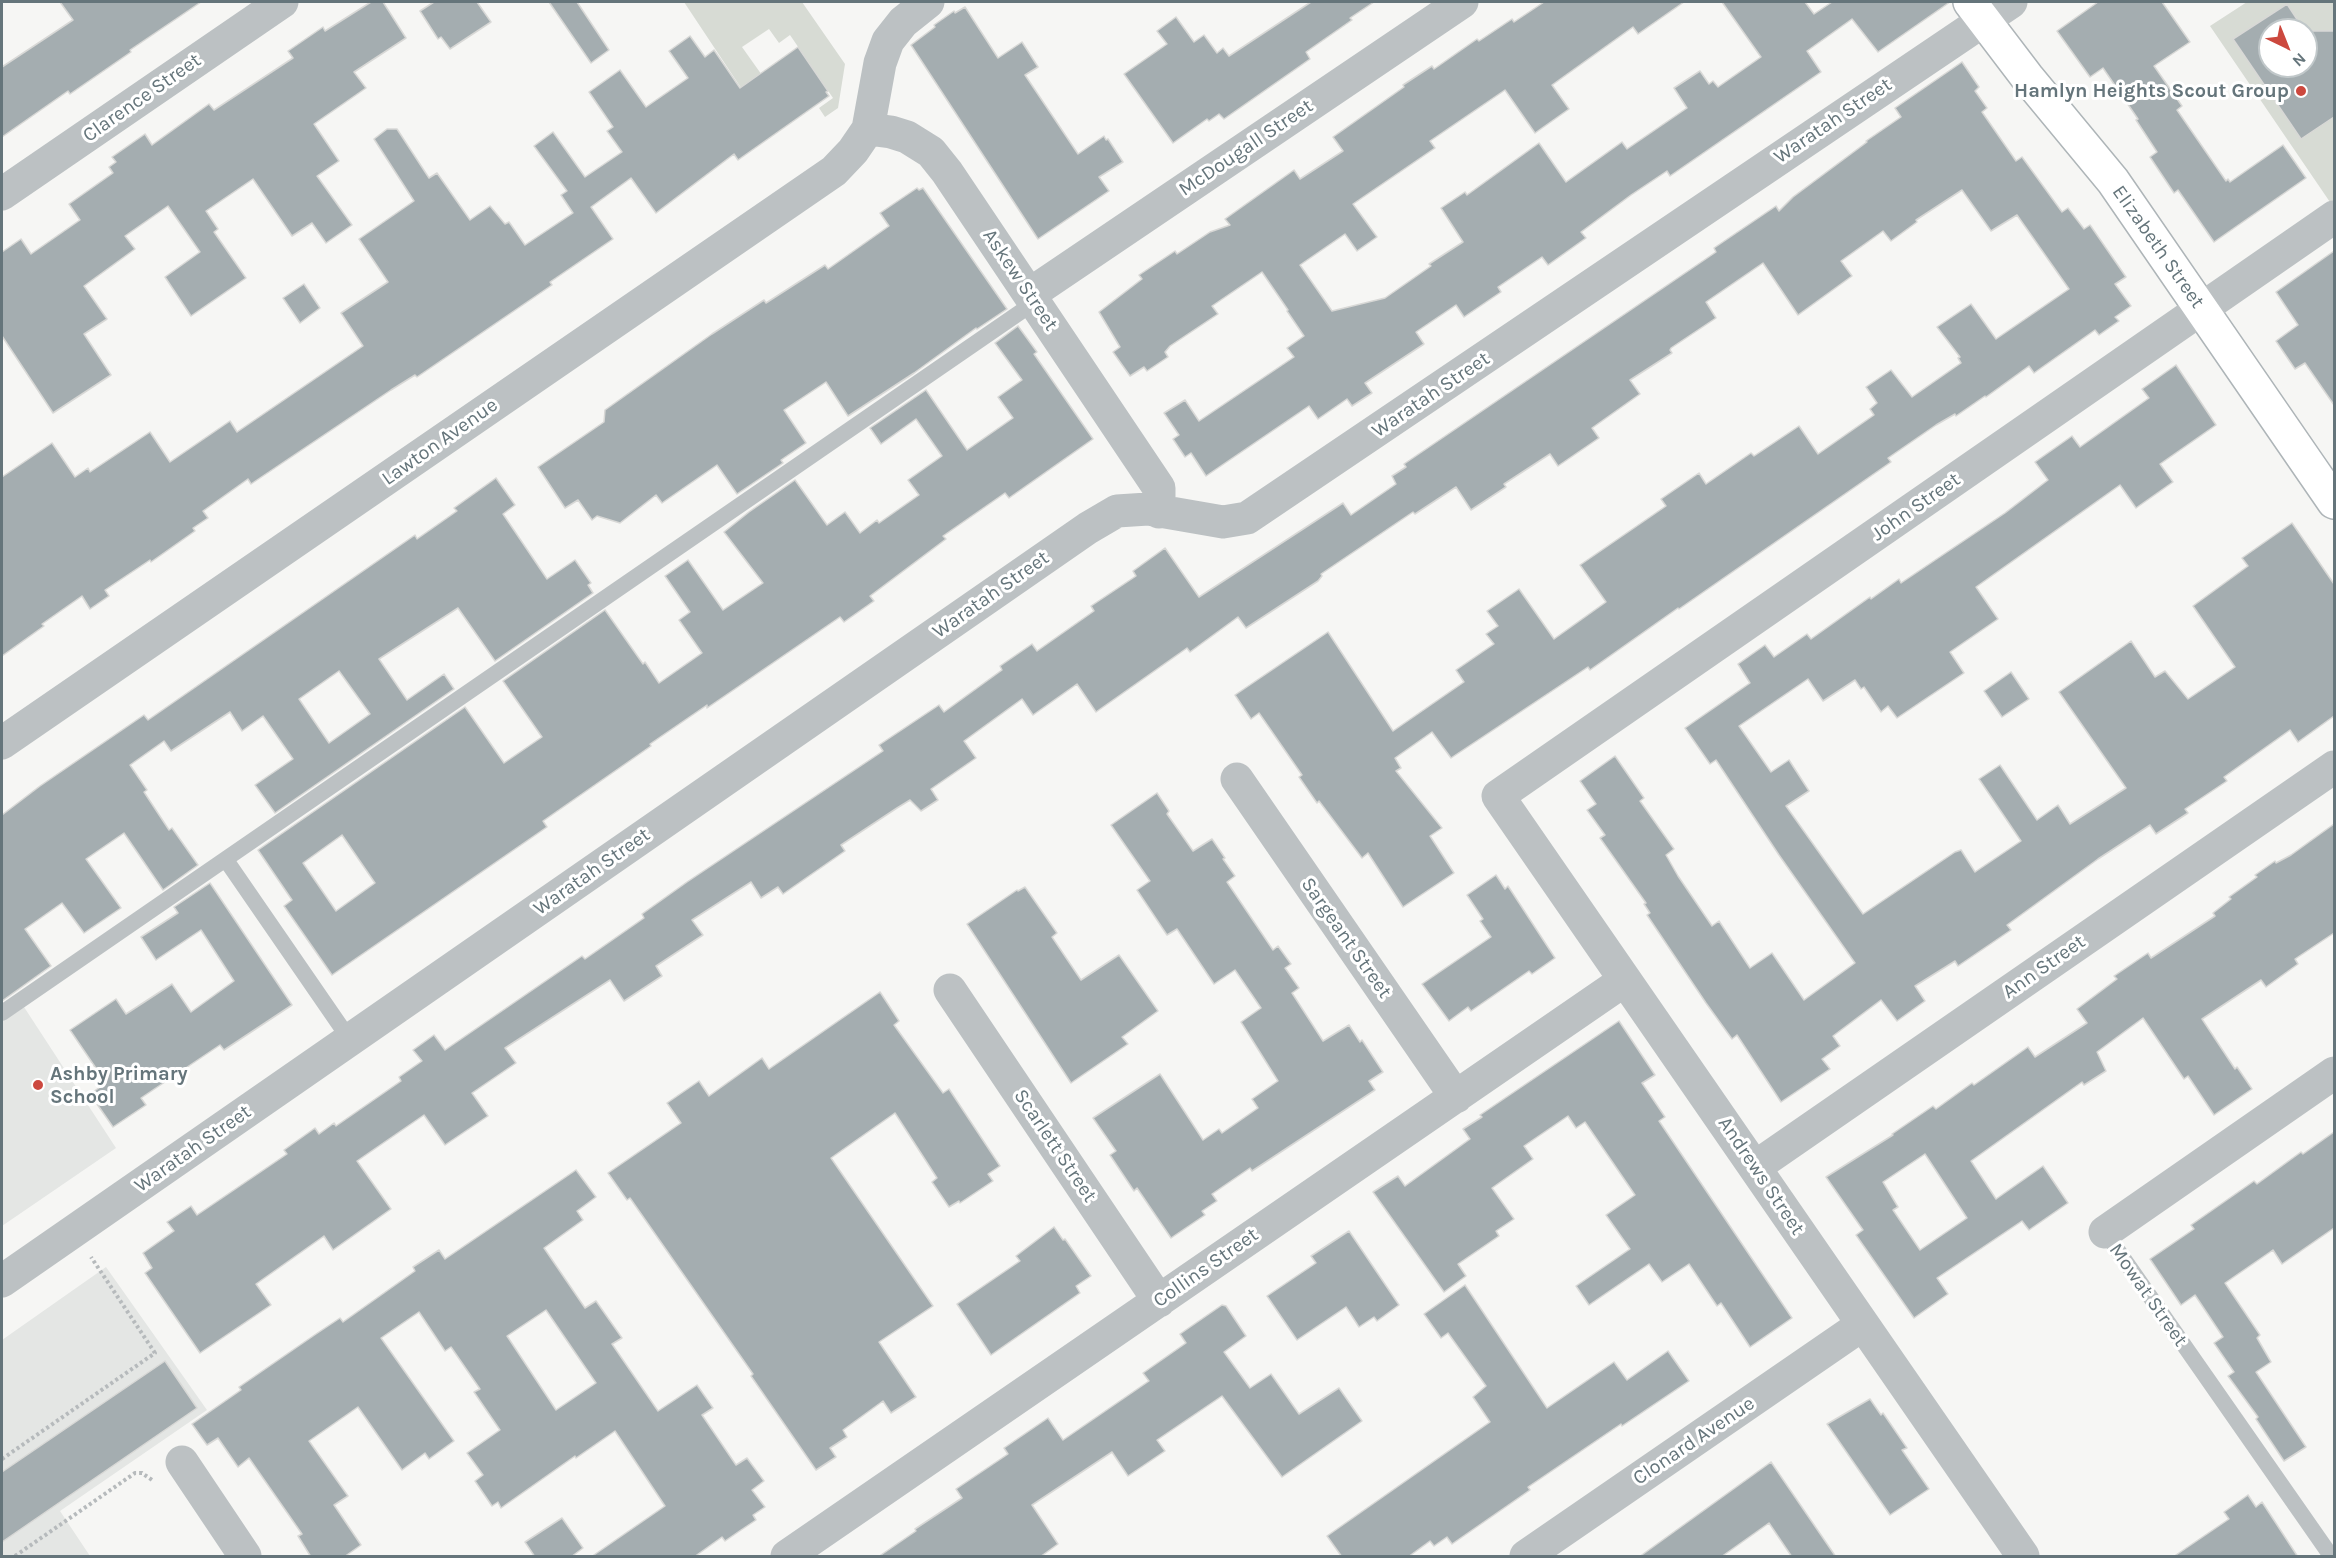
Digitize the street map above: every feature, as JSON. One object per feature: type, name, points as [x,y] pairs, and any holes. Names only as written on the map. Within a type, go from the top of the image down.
[{"type":"street","name":"Clarence Street","points":[[2,194],[282,2]]},
{"type":"street","points":[[868,129],[880,63],[888,41],[903,21],[928,2]]},
{"type":"street","name":"McDougall Street","points":[[1033,298],[1462,2]]},
{"type":"street","name":"Waratah Street","points":[[2,1281],[1088,528],[1117,511],[1148,509],[1223,522],[1247,518],[1977,11],[2010,2]]},
{"type":"street","name":"Elizabeth Street","points":[[1977,11],[2052,108],[2104,170],[2334,502]]},
{"type":"street","name":"Askew Street","points":[[868,129],[907,137],[931,152],[1033,298],[1159,488],[1159,512]]},
{"type":"street","name":"Lawton Avenue","points":[[2,743],[834,171],[853,151],[868,129]]},
{"type":"street","name":"John Street","points":[[1498,796],[2334,217]]},
{"type":"street","name":"Ann Street","points":[[1755,1167],[2334,767]]},
{"type":"street","name":"Sargeant Street","points":[[1237,779],[1456,1097]]},
{"type":"street","name":"Andrews Street","points":[[1498,796],[2023,1557]]},
{"type":"street","name":"Collins Street","points":[[787,1557],[1625,980]]},
{"type":"street","name":"Scarlett Street","points":[[950,990],[1159,1301]]},
{"type":"street","name":"Mowat Street","points":[[2105,1232],[2334,1073]]},
{"type":"street","name":"Clonard Avenue","points":[[1526,1557],[1862,1325]]},
{"type":"street","points":[[182,1462],[245,1557]]},
{"type":"lane","points":[[2,1013],[226,860],[1033,298]]},
{"type":"lane","points":[[226,860],[350,1040]]},
{"type":"lane","name":"Mowat Street","points":[[2105,1232],[2331,1557]]},
{"type":"path","points":[[2,1458],[155,1353],[74,1232]]},
{"type":"path","points":[[15,1557],[135,1473],[142,1473],[152,1480]]},
{"type":"shaded area","points":[[684,2],[802,2],[845,64],[838,108],[825,117],[819,108],[833,98],[790,35],[779,43],[769,29],[742,47],[764,78],[763,121]]},
{"type":"shaded area","points":[[2247,2],[2334,2],[2334,208],[2210,26]]},
{"type":"shaded area","name":"Ashby Primary School","points":[[24,1007],[116,1148],[2,1226],[2,1022]]},
{"type":"shaded area","points":[[106,1267],[207,1410],[60,1511],[90,1556],[2,1556],[2,1340]]},
{"type":"building","points":[[60,2],[201,2],[70,94],[68,91],[2,137],[2,67],[73,20]]},
{"type":"building","points":[[371,2],[383,2],[406,38],[354,72],[366,88],[314,124],[339,161],[317,176],[352,225],[326,243],[312,223],[292,236],[253,179],[206,211],[218,229],[214,232],[246,278],[191,316],[165,277],[200,252],[168,206],[125,236],[135,249],[84,286],[107,319],[84,334],[111,375],[53,413],[2,336],[2,252],[21,239],[31,254],[80,220],[69,204],[113,173],[109,167],[116,162],[112,157],[145,134],[152,145],[209,104],[214,110],[293,58],[288,51],[323,27],[325,31]]},
{"type":"building","points":[[434,2],[477,2],[491,22],[450,49],[441,37],[438,39],[420,11]]},
{"type":"building","points":[[549,2],[577,2],[609,50],[591,63]]},
{"type":"building","points":[[1311,2],[1374,2],[1306,52],[1310,59],[1224,119],[1219,114],[1209,121],[1207,119],[1173,143],[1124,74],[1167,44],[1157,31],[1176,17],[1194,42],[1204,35],[1217,53],[1223,48],[1229,56]]},
{"type":"building","points":[[1544,2],[1684,2],[1638,34],[1633,27],[1552,85],[1569,109],[1535,133],[1505,90],[1430,141],[1435,148],[1353,204],[1377,237],[1357,251],[1345,234],[1300,265],[1332,311],[1385,298],[1431,266],[1429,264],[1463,242],[1441,208],[1465,192],[1467,195],[1539,143],[1566,182],[1622,142],[1627,149],[1687,108],[1674,88],[1700,71],[1709,84],[1713,81],[1718,87],[1761,57],[1722,2],[1805,2],[1814,14],[1832,2],[1950,2],[1878,52],[1852,19],[1807,51],[1821,72],[1670,176],[1667,171],[1631,195],[1581,232],[1586,238],[1548,265],[1542,257],[1498,287],[1501,292],[1464,317],[1456,305],[1416,332],[1424,344],[1365,383],[1372,393],[1352,406],[1347,399],[1318,419],[1309,406],[1206,476],[1191,453],[1185,457],[1173,439],[1179,435],[1164,413],[1185,400],[1199,421],[1294,357],[1287,348],[1304,336],[1288,310],[1262,272],[1212,306],[1218,314],[1170,346],[1165,352],[1168,357],[1147,371],[1144,367],[1130,376],[1113,352],[1120,347],[1099,312],[1142,279],[1139,275],[1175,251],[1177,254],[1210,232],[1230,225],[1225,219],[1294,170],[1300,179],[1343,151],[1333,137],[1404,87],[1403,85],[1432,66],[1434,69],[1477,39],[1479,41],[1512,19],[1514,22]]},
{"type":"building","points":[[2098,2],[2162,2],[2190,42],[2154,66],[2182,106],[2177,110],[2226,181],[2228,179],[2230,182],[2283,145],[2306,178],[2214,242],[2178,190],[2174,193],[2150,157],[2157,152],[2136,120],[2138,119],[2103,68],[2090,77],[2057,31]]},
{"type":"building","name":"Hamlyn Heights Scout Group","points":[[2287,4],[2296,18],[2265,18]]},
{"type":"building","points":[[965,7],[998,58],[1022,42],[1038,67],[1025,75],[1078,154],[1104,136],[1123,162],[1099,177],[1109,191],[1038,239],[911,45],[935,27],[934,25],[954,11],[955,13]]},
{"type":"building","name":"Hamlyn Heights Scout Group","points":[[2258,23],[2258,76],[2233,39]]},
{"type":"building","name":"Hamlyn Heights Scout Group","points":[[2318,31],[2334,31],[2334,117],[2301,139],[2260,78],[2318,78]]},
{"type":"building","points":[[690,36],[705,57],[714,50],[740,88],[798,47],[828,91],[826,92],[829,96],[738,160],[734,154],[656,213],[631,178],[591,207],[613,239],[550,282],[552,285],[417,377],[415,375],[391,390],[251,484],[248,479],[203,511],[208,518],[193,528],[195,531],[151,562],[150,560],[105,590],[109,596],[90,609],[82,596],[2,656],[2,477],[52,443],[75,477],[88,468],[90,472],[150,432],[170,462],[230,421],[237,432],[363,346],[341,313],[388,282],[359,239],[414,201],[374,139],[387,129],[397,129],[429,178],[437,173],[470,220],[490,206],[505,224],[509,222],[525,245],[573,213],[561,195],[567,191],[534,146],[553,132],[585,177],[622,152],[607,131],[613,127],[589,92],[620,70],[646,107],[688,78],[669,51]]},
{"type":"building","points":[[1962,62],[1979,87],[1975,91],[1987,108],[1982,112],[2016,161],[2022,157],[2062,212],[2068,208],[2084,229],[2090,225],[2126,277],[2115,284],[2131,306],[2115,317],[2119,321],[2099,335],[2095,330],[2034,373],[2029,366],[1986,397],[1956,416],[1955,414],[1936,425],[1888,458],[1891,462],[1679,609],[1590,670],[1588,667],[1451,758],[1432,732],[1395,758],[1401,768],[1396,771],[1442,828],[1430,836],[1454,873],[1403,907],[1368,853],[1362,858],[1319,801],[1317,803],[1299,777],[1302,775],[1259,713],[1251,719],[1235,695],[1328,632],[1393,731],[1464,682],[1456,670],[1494,644],[1486,634],[1498,626],[1487,611],[1519,589],[1554,639],[1606,602],[1580,565],[1666,506],[1661,499],[1699,473],[1706,484],[1751,453],[1754,456],[1799,426],[1818,454],[1874,415],[1870,409],[1877,403],[1866,387],[1891,370],[1912,397],[1961,363],[1958,358],[1960,357],[1937,327],[1971,304],[1996,339],[2069,289],[2017,215],[1991,231],[1962,190],[1916,220],[1917,222],[1891,241],[1883,231],[1841,261],[1852,276],[1798,315],[1763,263],[1706,302],[1716,318],[1671,348],[1672,353],[1630,380],[1640,394],[1592,428],[1599,438],[1558,466],[1550,454],[1504,484],[1506,487],[1471,510],[1456,487],[1415,514],[1413,512],[1321,574],[1318,581],[1246,628],[1238,617],[1190,652],[1187,648],[1096,712],[1077,684],[1033,715],[1022,699],[964,741],[976,758],[931,789],[938,800],[921,811],[910,800],[841,845],[845,851],[783,894],[778,887],[761,898],[751,882],[692,920],[703,935],[656,966],[662,976],[624,1001],[610,980],[505,1048],[516,1063],[472,1093],[488,1116],[445,1145],[424,1115],[357,1161],[391,1209],[333,1250],[324,1236],[256,1284],[271,1305],[200,1353],[145,1273],[152,1268],[143,1253],[174,1231],[167,1222],[191,1206],[197,1215],[287,1154],[284,1150],[315,1128],[319,1134],[334,1123],[336,1126],[401,1081],[399,1077],[422,1061],[413,1050],[434,1035],[445,1050],[582,956],[585,959],[644,918],[642,914],[687,882],[883,751],[879,745],[939,705],[944,712],[1002,670],[1000,666],[1032,644],[1037,651],[1094,611],[1091,606],[1136,576],[1133,571],[1165,548],[1199,597],[1343,503],[1351,515],[1396,484],[1392,476],[1406,467],[1404,464],[1716,252],[1714,248],[1776,206],[1779,211],[1793,197],[1901,117],[1895,108]]},
{"type":"building","points":[[917,188],[919,190],[923,188],[1007,309],[848,416],[826,382],[784,410],[806,443],[781,460],[783,463],[737,494],[717,465],[662,503],[656,495],[620,523],[597,516],[592,520],[578,500],[565,508],[538,467],[604,422],[605,410],[712,334],[764,300],[766,303],[825,265],[828,269],[889,226],[880,213]]},
{"type":"building","points":[[2334,251],[2334,405],[2305,363],[2295,369],[2276,341],[2298,325],[2276,292]]},
{"type":"building","points":[[304,284],[320,308],[300,323],[283,298]]},
{"type":"building","points":[[1018,326],[1037,352],[1034,354],[1093,439],[1009,498],[1005,493],[943,536],[946,539],[870,596],[874,601],[844,622],[840,617],[650,744],[651,746],[543,821],[547,827],[332,975],[284,906],[292,900],[258,850],[465,707],[504,763],[542,737],[503,681],[605,610],[659,683],[702,653],[679,620],[690,612],[665,576],[688,560],[723,610],[763,583],[724,532],[795,480],[827,525],[845,512],[860,533],[877,520],[879,523],[919,495],[908,480],[942,456],[916,419],[881,444],[870,428],[926,390],[967,450],[1013,418],[998,397],[1022,380],[995,343]],"holes":[[[342,835],[375,883],[336,911],[303,863]]]},
{"type":"building","points":[[2176,365],[2216,425],[2160,464],[2173,482],[2136,508],[2120,485],[1976,587],[1998,619],[1950,652],[1964,673],[1897,718],[1888,706],[1881,712],[1864,687],[1861,689],[1855,680],[1823,701],[1808,679],[1739,726],[1771,772],[1789,760],[1809,791],[1786,806],[1863,914],[1955,852],[1961,850],[1975,872],[2021,841],[1979,779],[2000,765],[2037,820],[2058,805],[2070,824],[2126,788],[2059,692],[2131,641],[2155,677],[2165,671],[2188,699],[2235,667],[2193,606],[2248,566],[2242,558],[2292,523],[2334,584],[2334,716],[2298,742],[2290,730],[2224,777],[2227,781],[2185,809],[2188,813],[2156,834],[2150,825],[2098,859],[2007,925],[2011,930],[1958,966],[1955,961],[1915,986],[1925,1001],[1897,1021],[1881,1000],[1833,1036],[1840,1046],[1822,1059],[1830,1069],[1781,1102],[1737,1035],[1732,1039],[1706,1003],[1647,915],[1650,913],[1644,904],[1646,903],[1600,838],[1605,835],[1587,810],[1596,804],[1580,781],[1615,756],[1644,798],[1640,801],[1674,849],[1666,855],[1712,926],[1719,921],[1750,968],[1772,953],[1804,1000],[1855,963],[1716,760],[1710,764],[1685,728],[1750,683],[1738,664],[1765,645],[1774,657],[1807,634],[1811,639],[1870,597],[1871,599],[1899,579],[1901,583],[2005,513],[2048,480],[2035,462],[2072,436],[2080,447],[2149,398],[2142,389]]},
{"type":"building","points":[[496,478],[515,505],[503,514],[547,579],[575,560],[591,583],[588,585],[593,593],[495,661],[458,608],[379,659],[407,700],[444,674],[454,689],[275,813],[255,785],[293,759],[263,716],[242,731],[230,712],[171,751],[164,741],[130,765],[147,790],[144,792],[169,830],[172,828],[198,865],[163,890],[124,833],[86,859],[121,908],[84,933],[62,903],[25,929],[51,966],[2,1001],[2,815],[40,786],[144,715],[148,720],[415,535],[417,539],[457,511],[454,508]],"holes":[[[339,671],[370,714],[329,743],[299,699]]]},
{"type":"building","points":[[2011,672],[2029,699],[2002,717],[1984,691]]},
{"type":"building","points":[[1157,793],[1169,811],[1167,814],[1193,851],[1212,839],[1225,858],[1223,859],[1235,876],[1227,882],[1273,950],[1278,946],[1291,964],[1285,968],[1299,988],[1292,993],[1323,1041],[1349,1025],[1383,1072],[1369,1081],[1375,1090],[1252,1171],[1250,1168],[1212,1194],[1217,1201],[1202,1211],[1205,1215],[1171,1238],[1137,1188],[1134,1191],[1110,1155],[1116,1151],[1093,1118],[1160,1074],[1203,1140],[1219,1129],[1222,1133],[1258,1108],[1252,1099],[1278,1081],[1241,1022],[1261,1008],[1235,970],[1214,984],[1177,929],[1167,935],[1137,890],[1150,881],[1111,825]]},
{"type":"building","points":[[2334,824],[2334,933],[2295,959],[2298,964],[2266,987],[2261,980],[2202,1019],[2235,1069],[2237,1067],[2252,1089],[2214,1115],[2188,1076],[2184,1079],[2143,1018],[2097,1052],[2106,1071],[2084,1085],[2082,1082],[1971,1161],[1996,1199],[2043,1166],[2068,1203],[2029,1230],[2022,1221],[1937,1278],[1948,1294],[1914,1318],[1856,1235],[1863,1230],[1826,1177],[1893,1135],[1933,1106],[1936,1109],[1972,1083],[1974,1085],[2028,1047],[2035,1057],[2087,1023],[2077,1009],[2117,979],[2114,976],[2148,953],[2151,958],[2215,916],[2213,913],[2231,899],[2229,897],[2257,877],[2255,875],[2275,861],[2276,863]],"holes":[[[1925,1154],[1967,1218],[1920,1250],[1893,1210],[1898,1207],[1883,1182]]]},
{"type":"building","points":[[1496,875],[1505,889],[1508,886],[1555,958],[1532,974],[1529,971],[1471,1011],[1468,1007],[1449,1021],[1422,984],[1491,937],[1480,921],[1483,919],[1467,895]]},
{"type":"building","points":[[210,883],[292,1005],[224,1050],[220,1045],[141,1098],[146,1105],[113,1127],[90,1094],[106,1083],[70,1030],[116,999],[126,1014],[172,984],[191,1012],[234,981],[201,930],[156,960],[141,937],[178,913],[174,907]]},
{"type":"building","points":[[1025,887],[1057,933],[1052,937],[1081,980],[1119,955],[1158,1011],[1122,1037],[1128,1044],[1071,1083],[967,924]]},
{"type":"building","points":[[880,992],[899,1021],[894,1025],[943,1093],[949,1089],[1000,1166],[988,1174],[993,1181],[960,1203],[959,1201],[949,1207],[932,1182],[937,1178],[895,1113],[831,1158],[933,1306],[879,1342],[916,1397],[891,1413],[883,1401],[843,1430],[847,1437],[830,1448],[836,1457],[816,1470],[751,1376],[753,1374],[630,1198],[627,1200],[608,1173],[681,1123],[667,1103],[699,1081],[709,1096],[762,1058],[769,1069]]},
{"type":"building","points":[[1619,1021],[1655,1075],[1642,1083],[1665,1117],[1659,1121],[1792,1318],[1750,1347],[1721,1303],[1717,1306],[1689,1264],[1662,1282],[1649,1264],[1589,1305],[1576,1286],[1630,1249],[1606,1215],[1635,1195],[1585,1122],[1576,1128],[1568,1116],[1524,1146],[1533,1159],[1492,1188],[1514,1219],[1496,1231],[1499,1236],[1458,1264],[1466,1276],[1444,1292],[1373,1192],[1398,1176],[1405,1186],[1470,1139],[1463,1129],[1482,1117],[1480,1115]]},
{"type":"building","points":[[2334,1132],[2334,1228],[2282,1264],[2273,1250],[2225,1283],[2260,1335],[2257,1338],[2271,1362],[2256,1372],[2306,1447],[2284,1461],[2256,1419],[2258,1417],[2228,1376],[2234,1372],[2214,1343],[2223,1337],[2195,1295],[2181,1305],[2150,1259],[2194,1229],[2191,1225],[2254,1181],[2257,1184],[2301,1152],[2303,1154]]},
{"type":"building","points":[[576,1170],[596,1197],[577,1211],[583,1220],[544,1248],[585,1308],[596,1301],[622,1338],[612,1344],[658,1411],[697,1385],[713,1408],[702,1415],[736,1465],[747,1458],[764,1481],[752,1490],[765,1507],[753,1515],[756,1520],[725,1541],[722,1537],[694,1557],[591,1557],[665,1506],[615,1431],[501,1508],[498,1502],[492,1506],[475,1481],[483,1475],[467,1453],[500,1430],[474,1392],[480,1389],[451,1347],[445,1351],[419,1312],[381,1338],[454,1441],[429,1459],[425,1453],[402,1470],[358,1407],[309,1441],[348,1496],[334,1505],[361,1545],[344,1557],[311,1557],[298,1536],[302,1534],[249,1458],[238,1467],[218,1438],[207,1445],[192,1424],[241,1390],[239,1387],[316,1334],[340,1318],[343,1322],[415,1271],[413,1267],[439,1250],[445,1259]],"holes":[[[546,1310],[596,1383],[556,1410],[507,1336]]]},
{"type":"building","points":[[1054,1227],[1091,1276],[1076,1286],[1080,1293],[991,1355],[957,1304],[1020,1261],[1016,1256]]},
{"type":"building","points":[[1349,1231],[1399,1305],[1377,1321],[1374,1317],[1359,1327],[1346,1307],[1297,1340],[1267,1296],[1316,1263],[1311,1256]]},
{"type":"building","points":[[1465,1285],[1547,1408],[1614,1362],[1627,1380],[1668,1351],[1689,1381],[1528,1487],[1530,1490],[1452,1544],[1447,1537],[1434,1546],[1430,1541],[1408,1557],[1342,1557],[1327,1536],[1490,1422],[1473,1397],[1486,1386],[1448,1333],[1441,1338],[1424,1314]]},
{"type":"building","points":[[1222,1305],[1226,1306],[1246,1336],[1224,1352],[1250,1388],[1271,1374],[1299,1414],[1339,1388],[1362,1421],[1282,1477],[1222,1396],[1157,1440],[1165,1451],[1128,1476],[1112,1452],[1032,1505],[1058,1544],[1040,1557],[878,1557],[962,1498],[956,1489],[1008,1454],[1004,1448],[1048,1418],[1063,1440],[1149,1381],[1143,1373],[1186,1343],[1180,1334]]},
{"type":"building","points":[[165,1361],[197,1408],[2,1542],[2,1472]]},
{"type":"building","points":[[1870,1399],[1881,1415],[1883,1413],[1907,1448],[1902,1450],[1929,1489],[1890,1515],[1827,1424]]},
{"type":"building","points":[[1771,1462],[1836,1557],[1792,1557],[1769,1523],[1721,1557],[1639,1557]]},
{"type":"building","points":[[2248,1495],[2256,1507],[2262,1502],[2298,1557],[2173,1557],[2229,1519],[2224,1512]]},
{"type":"building","points":[[562,1518],[583,1548],[571,1557],[535,1557],[525,1542]]},
{"type":"place","name":"Hamlyn Heights Scout Group","points":[[2301,91]]},
{"type":"place","name":"Ashby Primary School","points":[[38,1085]]}]
